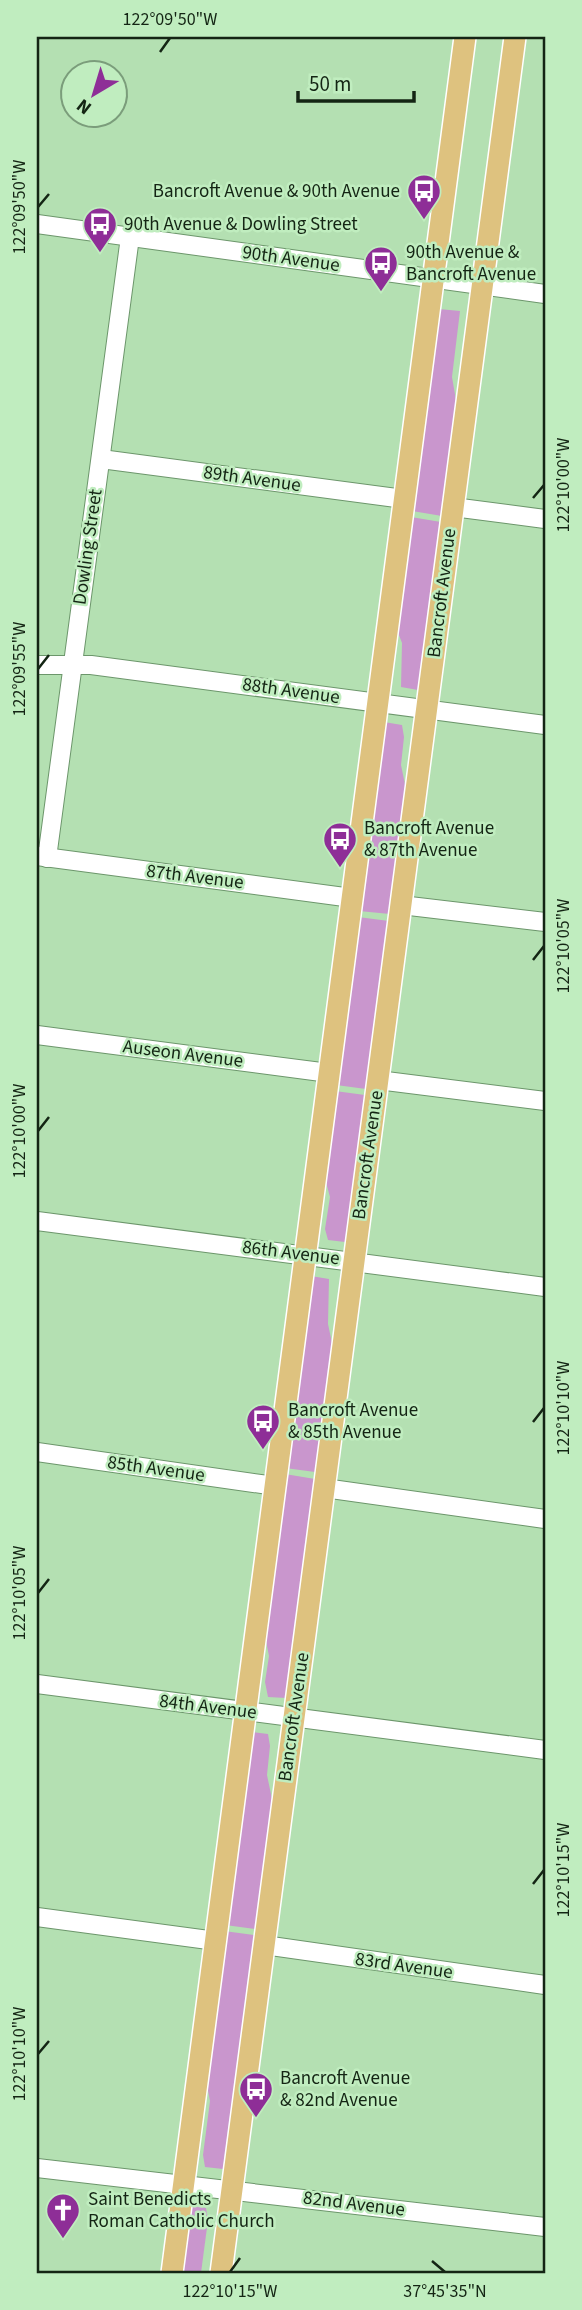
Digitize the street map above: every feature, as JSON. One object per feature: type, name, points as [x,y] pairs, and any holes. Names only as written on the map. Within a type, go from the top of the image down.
[{"type":"main road","points":[[172,2273],[465,37]]},
{"type":"main road","name":"Bancroft Avenue","points":[[220,2273],[514,37]]},
{"type":"street","name":"90th Avenue","points":[[37,224],[545,294]]},
{"type":"street","name":"Dowling Street","points":[[42,857],[72,666],[130,237]]},
{"type":"street","name":"89th Avenue","points":[[101,458],[404,499]]},
{"type":"street","points":[[453,507],[545,519]]},
{"type":"street","name":"88th Avenue","points":[[37,665],[91,665],[545,725]]},
{"type":"street","name":"87th Avenue","points":[[42,857],[352,898]]},
{"type":"street","points":[[401,905],[545,922]]},
{"type":"street","name":"Auseon Avenue","points":[[37,1035],[329,1073]]},
{"type":"street","points":[[377,1080],[545,1101]]},
{"type":"street","name":"86th Avenue","points":[[37,1221],[545,1287]]},
{"type":"street","name":"85th Avenue","points":[[37,1452],[275,1486]]},
{"type":"street","points":[[324,1488],[545,1519]]},
{"type":"street","name":"84th Avenue","points":[[37,1684],[545,1750]]},
{"type":"street","points":[[37,1917],[216,1941]]},
{"type":"street","name":"83rd Avenue","points":[[264,1945],[545,1986]]},
{"type":"street","name":"82nd Avenue","points":[[37,2168],[545,2227]]},
{"type":"shaded area","points":[[439,309],[460,311],[452,377],[457,406],[442,516],[412,511]]},
{"type":"shaded area","points":[[411,517],[441,522],[418,690],[401,687],[402,643],[397,630]]},
{"type":"shaded area","points":[[384,722],[402,725],[404,737],[401,765],[406,789],[390,914],[359,911]]},
{"type":"shaded area","points":[[358,917],[389,921],[366,1089],[336,1085]]},
{"type":"shaded area","points":[[335,1091],[365,1095],[345,1242],[328,1240],[325,1229],[330,1197],[324,1175]]},
{"type":"shaded area","points":[[311,1276],[329,1279],[328,1324],[332,1343],[315,1472],[285,1468]]},
{"type":"shaded area","points":[[285,1474],[315,1479],[286,1698],[268,1697],[265,1682],[269,1656],[264,1631]]},
{"type":"shaded area","points":[[251,1732],[268,1734],[270,1746],[267,1775],[272,1799],[255,1929],[225,1925]]},
{"type":"shaded area","points":[[224,1931],[254,1935],[223,2169],[205,2167],[203,2155],[210,2101],[205,2075]]},
{"type":"shaded area","points":[[188,2206],[206,2208],[208,2220],[201,2273],[180,2273]]},
{"type":"place","name":"Bancroft Avenue & 90th Avenue","points":[[424,221]]},
{"type":"place","name":"90th Avenue & Dowling Street","points":[[100,254]]},
{"type":"place","name":"90th Avenue & Bancroft Avenue","points":[[381,293]]},
{"type":"place","name":"Bancroft Avenue & 87th Avenue","points":[[340,869]]},
{"type":"place","name":"Bancroft Avenue & 85th Avenue","points":[[263,1451]]},
{"type":"place","name":"Bancroft Avenue & 82nd Avenue","points":[[256,2119]]},
{"type":"place","name":"Saint Benedicts Roman Catholic Church","points":[[63,2240]]}]
